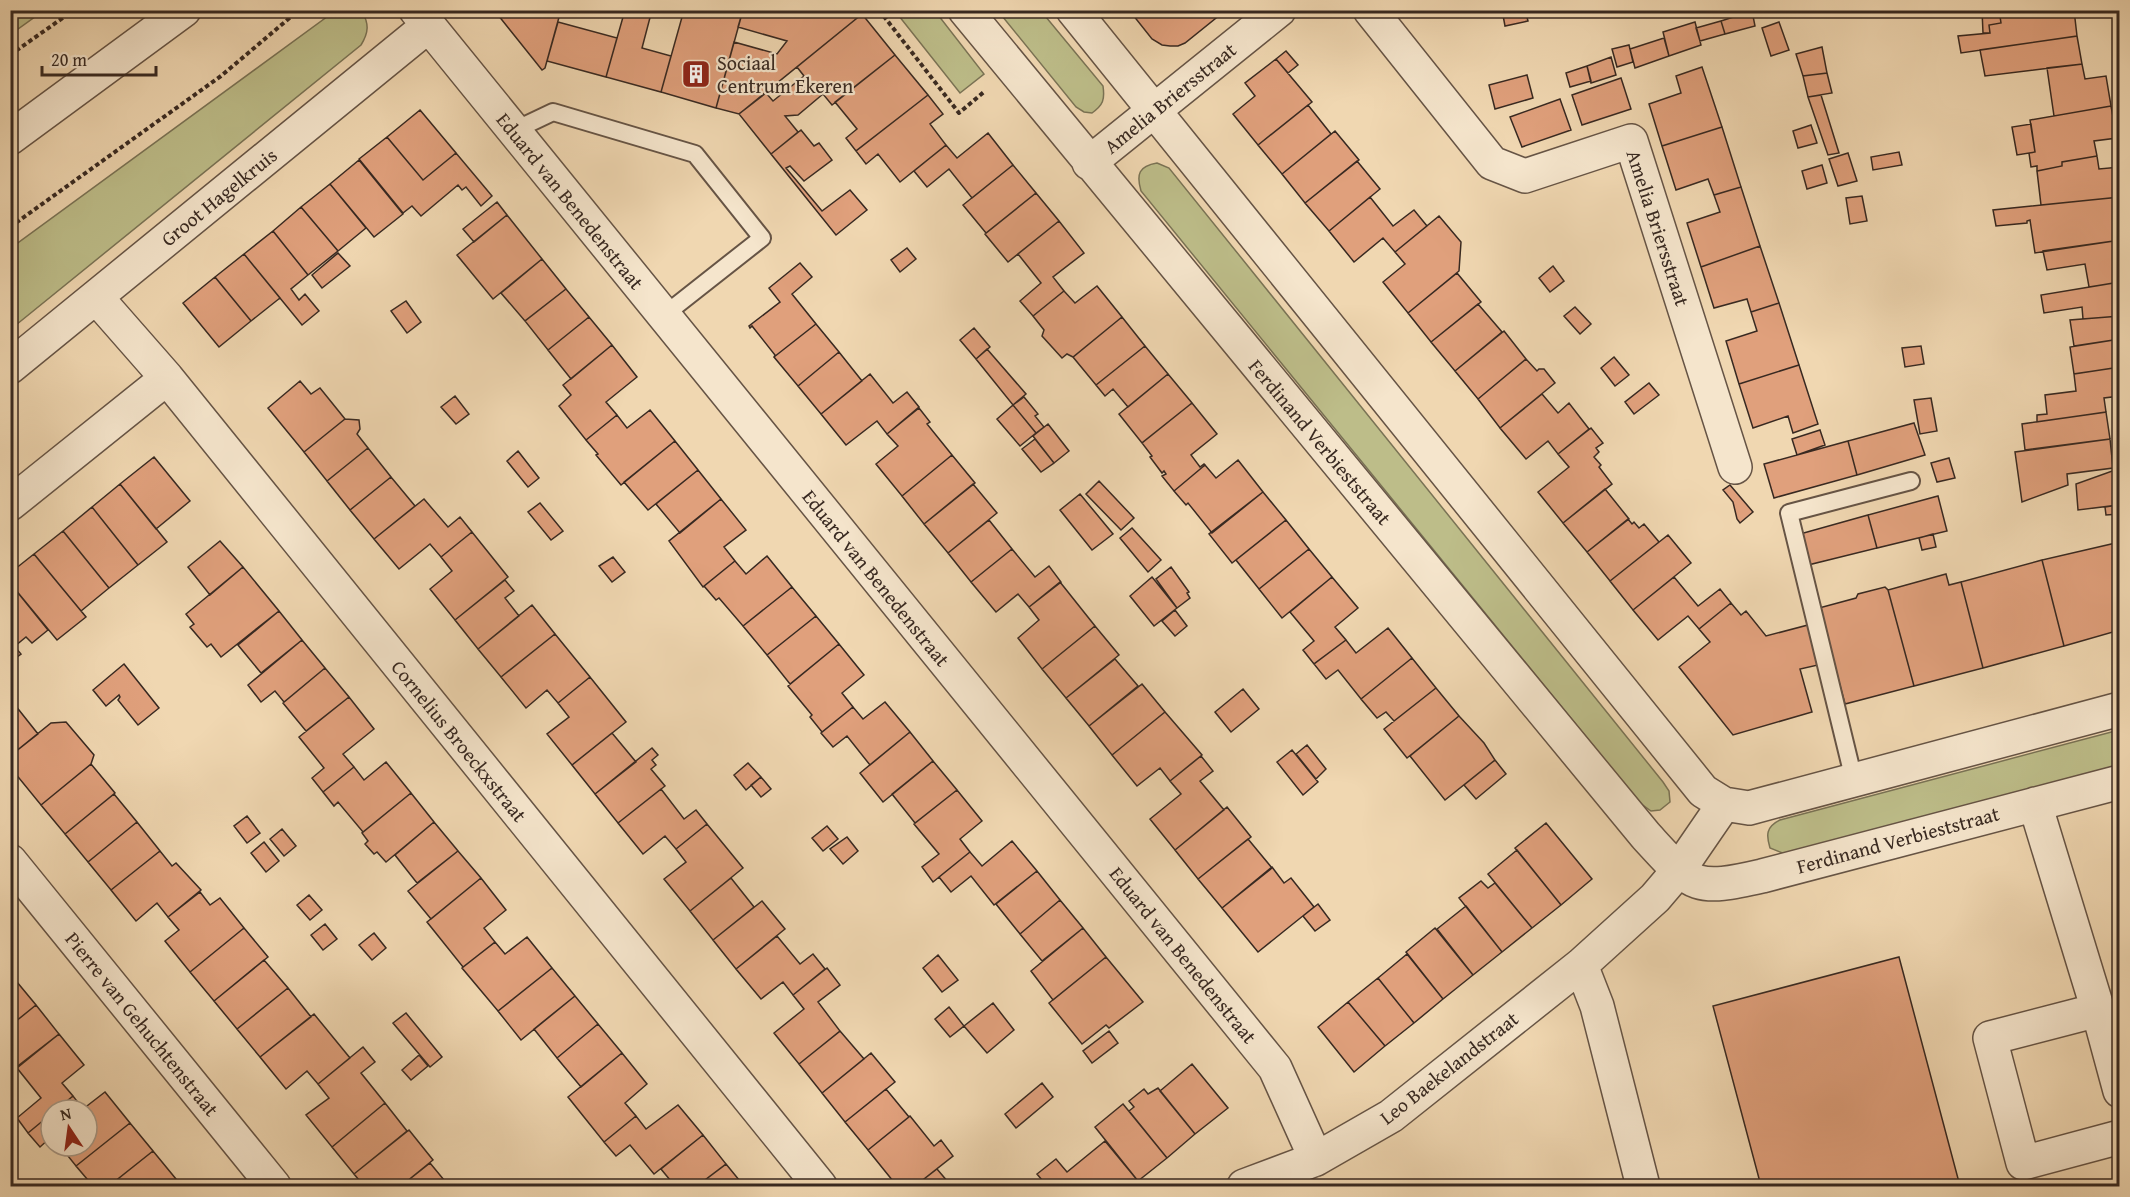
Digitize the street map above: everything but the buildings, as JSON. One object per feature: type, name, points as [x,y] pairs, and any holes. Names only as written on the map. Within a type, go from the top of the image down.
[{"type":"street","points":[[10,138],[184,10]]},
{"type":"street","name":"Ferdinand Verbieststraat","points":[[965,10],[1646,836],[1678,871],[1691,881],[1716,885],[1739,881],[2120,782]]},
{"type":"street","points":[[1073,10],[1703,791],[1724,804],[1749,808],[2120,709]]},
{"type":"street","name":"Amelia Briersstraat","points":[[1089,163],[1279,10]]},
{"type":"street","name":"Amelia Briersstraat","points":[[1370,10],[1492,163],[1525,176],[1631,141],[1735,467]]},
{"type":"street","name":"Eduard van Benedenstraat","points":[[422,18],[1275,1068],[1316,1159]]},
{"type":"street","name":"Groot Hagelkruis","points":[[10,366],[96,297],[422,18]]},
{"type":"street","name":"Cornelius Broeckxstraat","points":[[96,297],[167,378],[820,1186]]},
{"type":"street","points":[[10,504],[167,378]]},
{"type":"street","points":[[1678,871],[1724,804]]},
{"type":"street","points":[[2035,804],[2098,1010],[2120,1091]]},
{"type":"street","name":"Pierre van Gehuchtenstraat","points":[[10,861],[274,1186]]},
{"type":"street","name":"Leo Baekelandstraat","points":[[1244,1186],[1316,1159],[1391,1116],[1581,965],[1655,898],[1678,871]]},
{"type":"street","points":[[1581,965],[1597,1006],[1643,1186]]},
{"type":"street","points":[[2098,1010],[1990,1038],[2023,1163],[2120,1137]]},
{"type":"lane","points":[[513,131],[553,112],[695,154],[762,238],[663,316]]},
{"type":"lane","points":[[1854,780],[1789,513],[1911,481]]},
{"type":"path","points":[[10,55],[74,10]]},
{"type":"path","points":[[10,227],[221,76],[299,10]]},
{"type":"path","points":[[879,10],[959,113],[1012,69]]},
{"type":"green space","points":[[11,10],[43,10],[43,11],[11,34]]},
{"type":"green space","points":[[335,11],[362,11],[367,28],[361,45],[11,329],[11,248]]},
{"type":"green space","points":[[895,11],[935,11],[984,74],[960,93]]},
{"type":"green space","points":[[998,11],[1041,11],[1103,86],[1104,95],[1099,107],[1092,113],[1084,112],[1076,107]]},
{"type":"green space","points":[[1157,163],[1169,168],[1663,782],[1669,791],[1670,802],[1660,810],[1651,811],[1640,803],[1141,191],[1140,172],[1146,166]]},
{"type":"green space","points":[[2119,730],[2119,765],[1785,854],[1770,848],[1768,832],[1780,820]]},
{"type":"place","name":"Sociaal Centrum Ekeren","points":[[696,74]]}]
